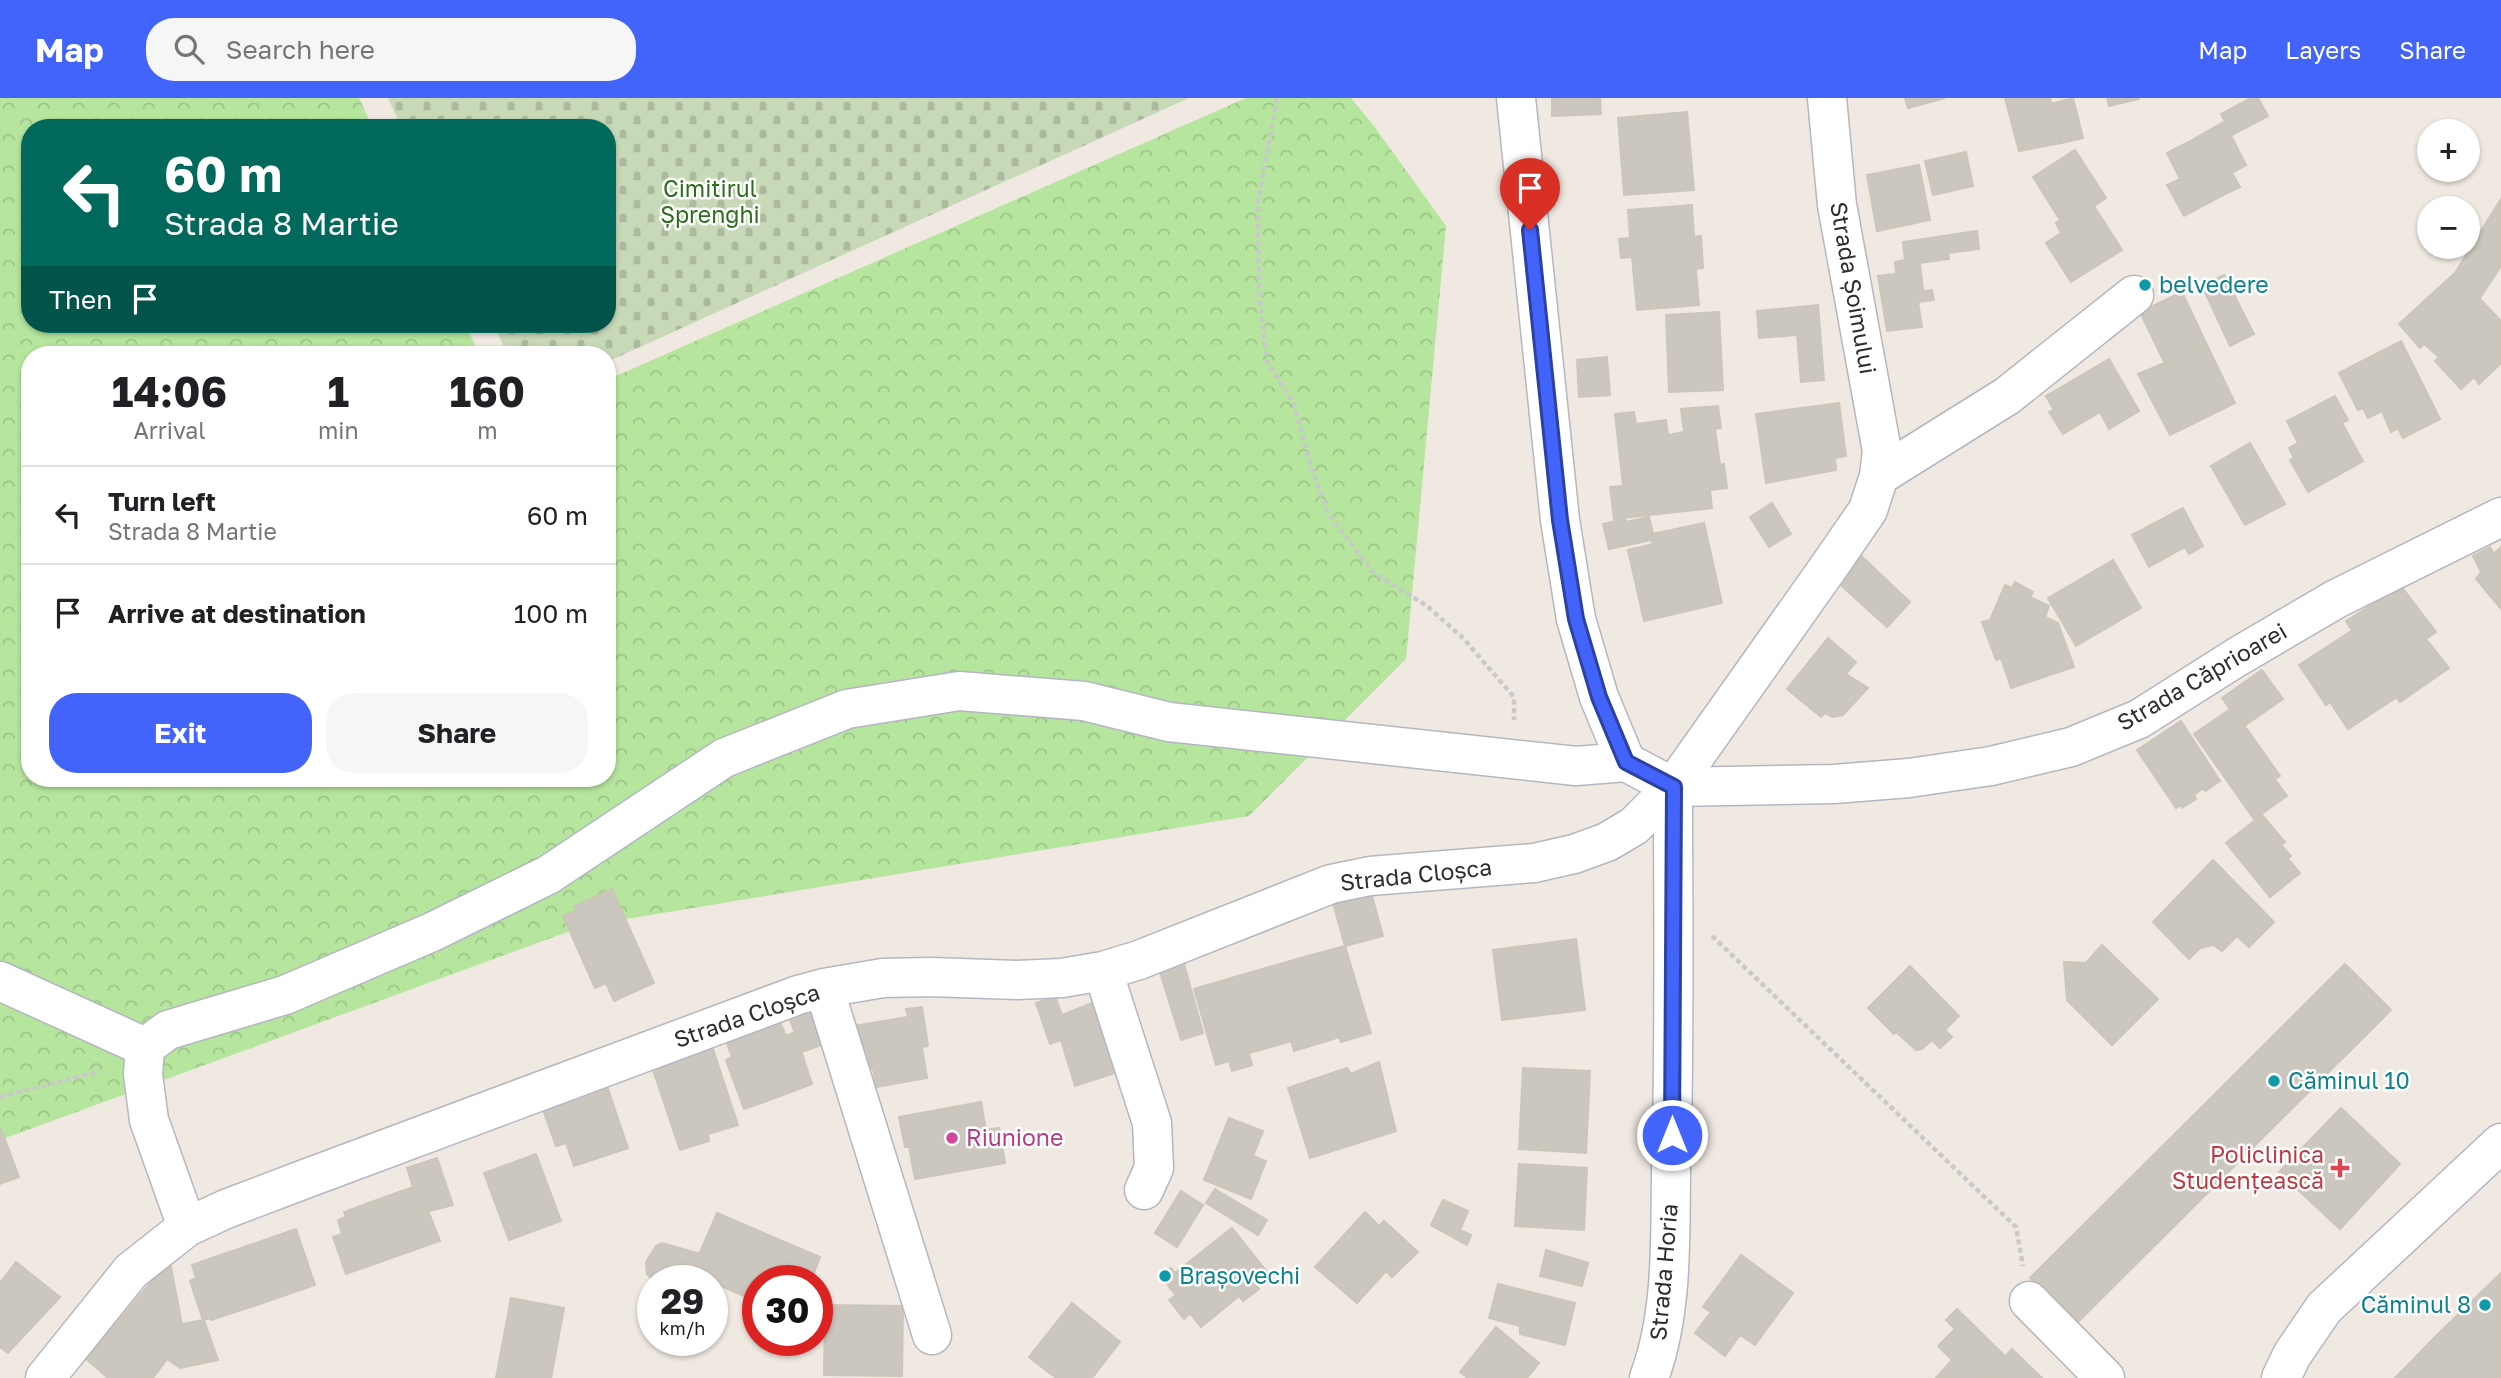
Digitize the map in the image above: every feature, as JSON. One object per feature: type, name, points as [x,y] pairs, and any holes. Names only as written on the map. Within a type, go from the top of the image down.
[{"type":"street","points":[[1516,98],[1560,520],[1576,619],[1599,697],[1626,762]]},
{"type":"street","name":"Strada Șoimului","points":[[1674,787],[1868,510],[1879,477],[1882,451],[1837,205],[1827,98]]},
{"type":"street","points":[[1879,477],[2007,396],[2134,295]]},
{"type":"street","name":"Strada Căprioarei","points":[[1674,787],[1834,784],[1909,778],[1991,766],[2071,747],[2139,719],[2236,657],[2336,599],[2501,516]]},
{"type":"street","points":[[187,1227],[149,1120],[144,1061],[168,1030],[285,995],[432,932],[548,875],[724,758],[847,709],[959,691],[1084,701],[1168,722],[1576,766],[1626,762],[1674,787]]},
{"type":"street","name":"Strada Horia","points":[[1649,1378],[1658,1355],[1669,1260],[1673,1122],[1674,787]]},
{"type":"street","name":"Strada Cloșca","points":[[45,1378],[131,1271],[187,1227],[317,1174],[798,995],[883,978],[1017,980],[1062,978],[1103,971],[1139,960],[1331,884],[1370,876],[1534,863],[1574,854],[1607,842],[1634,826],[1674,787]]},
{"type":"street","points":[[1103,971],[1152,1123],[1153,1168],[1144,1191]]},
{"type":"street","points":[[0,981],[144,1061]]},
{"type":"street","points":[[824,988],[932,1335]]},
{"type":"street","points":[[2281,1378],[2292,1355],[2324,1308],[2501,1143]]},
{"type":"street","points":[[2029,1301],[2105,1378]]},
{"type":"path","points":[[1277,98],[1258,202],[1259,291],[1267,361],[1294,404],[1310,464],[1328,513],[1374,573],[1427,606],[1462,637],[1514,697],[1516,760]]},
{"type":"path","points":[[1673,899],[2016,1227],[2029,1301]]},
{"type":"path","points":[[0,1097],[144,1061]]},
{"type":"green space","points":[[0,98],[359,98],[369,119],[21,119],[21,333],[469,333],[476,346],[21,346],[21,787],[616,787],[616,376],[1246,98],[1351,98],[1446,226],[1406,659],[1249,816],[584,926],[0,1140]]},
{"type":"green space","name":"Cimitirul Șprenghi","points":[[388,98],[1189,98],[616,358],[616,346],[504,346],[497,333],[616,333],[616,119],[398,119]]},
{"type":"building","points":[[1552,98],[1600,98],[1601,114],[1552,116]]},
{"type":"building","points":[[1905,98],[1945,98],[1908,108]]},
{"type":"building","points":[[2005,98],[2050,98],[2061,143],[2019,151]]},
{"type":"building","points":[[2073,98],[2083,138],[2061,143],[2051,104]]},
{"type":"building","points":[[2107,98],[2139,98],[2139,99],[2109,106]]},
{"type":"building","points":[[2251,98],[2258,98],[2268,116],[2232,135],[2221,114]]},
{"type":"building","points":[[1687,112],[1694,190],[1624,195],[1618,118]]},
{"type":"building","points":[[2224,122],[2246,165],[2232,173],[2240,187],[2225,194],[2196,138]]},
{"type":"building","points":[[2196,138],[2225,194],[2184,216],[2167,185],[2180,179],[2167,153]]},
{"type":"building","points":[[2075,150],[2106,198],[2094,206],[2122,250],[2071,282],[2046,243],[2061,233],[2056,223],[2060,220],[2033,177]]},
{"type":"building","points":[[1966,152],[1973,186],[1933,195],[1925,161]]},
{"type":"building","points":[[1919,165],[1930,220],[1877,231],[1867,175]]},
{"type":"building","points":[[2501,199],[2501,266],[2480,298],[2455,273],[2464,259],[2480,259],[2480,233]]},
{"type":"building","points":[[1692,205],[1694,237],[1701,236],[1703,268],[1696,269],[1699,305],[1637,310],[1632,257],[1621,258],[1619,239],[1630,238],[1628,210]]},
{"type":"building","points":[[1977,231],[1979,249],[1948,253],[1949,259],[1920,263],[1923,291],[1932,290],[1934,300],[1918,302],[1922,327],[1887,331],[1878,276],[1896,274],[1895,262],[1905,260],[1903,242]]},
{"type":"building","points":[[2455,273],[2501,321],[2501,363],[2479,384],[2474,377],[2461,389],[2435,361],[2439,357],[2424,344],[2420,348],[2399,324]]},
{"type":"building","points":[[2224,275],[2254,334],[2230,346],[2202,286]]},
{"type":"building","points":[[2182,292],[2207,345],[2165,364],[2140,312]]},
{"type":"building","points":[[1818,305],[1824,380],[1801,382],[1797,335],[1759,338],[1757,311]]},
{"type":"building","points":[[1719,312],[1723,390],[1669,392],[1666,315]]},
{"type":"building","points":[[2401,341],[2440,419],[2403,438],[2398,428],[2391,432],[2382,411],[2368,418],[2363,408],[2358,410],[2339,373]]},
{"type":"building","points":[[2207,345],[2235,403],[2170,435],[2138,374]]},
{"type":"building","points":[[1607,357],[1610,395],[1579,397],[1577,360]]},
{"type":"building","points":[[2109,359],[2139,411],[2109,429],[2100,412],[2063,434],[2049,412],[2054,410],[2046,396]]},
{"type":"building","points":[[2335,396],[2348,420],[2342,423],[2363,461],[2308,492],[2290,460],[2294,458],[2289,448],[2298,443],[2287,421]]},
{"type":"building","points":[[1839,403],[1846,456],[1835,458],[1836,470],[1766,483],[1756,414]]},
{"type":"building","points":[[1718,406],[1721,428],[1715,429],[1720,465],[1724,464],[1727,488],[1710,490],[1712,508],[1614,519],[1610,487],[1623,486],[1615,414],[1634,412],[1636,424],[1666,420],[1668,435],[1684,432],[1681,409]]},
{"type":"building","points":[[2250,443],[2285,504],[2245,525],[2211,466]]},
{"type":"building","points":[[1772,503],[1791,534],[1769,547],[1750,517]]},
{"type":"building","points":[[2183,508],[2203,546],[2189,554],[2185,547],[2149,567],[2132,535]]},
{"type":"building","points":[[1649,517],[1653,534],[1651,540],[1609,549],[1603,524]]},
{"type":"building","points":[[1704,523],[1722,603],[1644,621],[1628,550],[1653,544],[1650,537],[1653,534]]},
{"type":"building","points":[[2490,547],[2494,554],[2501,547],[2501,609],[2476,579],[2481,572],[2473,556]]},
{"type":"building","points":[[1857,552],[1910,602],[1887,627],[1834,579]]},
{"type":"building","points":[[2113,560],[2141,608],[2076,646],[2048,598]]},
{"type":"building","points":[[2015,582],[2033,592],[2030,597],[2049,606],[2045,617],[2058,623],[2074,667],[2011,688],[2001,658],[1996,660],[1982,622],[1990,620],[2005,585],[2012,588]]},
{"type":"building","points":[[2401,586],[2436,632],[2426,639],[2449,668],[2400,702],[2346,621]]},
{"type":"building","points":[[2353,630],[2397,697],[2348,729],[2330,702],[2326,705],[2299,665]]},
{"type":"building","points":[[1828,638],[1856,662],[1846,674],[1868,688],[1843,715],[1833,717],[1825,713],[1821,717],[1787,689]]},
{"type":"building","points":[[2262,670],[2283,699],[2244,726],[2222,698]]},
{"type":"building","points":[[2232,708],[2280,776],[2275,779],[2287,796],[2254,819],[2194,734]]},
{"type":"building","points":[[2181,721],[2220,781],[2205,791],[2203,788],[2194,795],[2196,799],[2182,808],[2180,805],[2176,808],[2137,750]]},
{"type":"building","points":[[2262,815],[2285,842],[2281,845],[2300,873],[2270,897],[2226,843]]},
{"type":"building","points":[[2213,860],[2274,922],[2249,947],[2237,936],[2222,951],[2213,945],[2200,948],[2189,959],[2153,922]]},
{"type":"building","points":[[1369,885],[1383,936],[1345,946],[1331,896]]},
{"type":"building","points":[[612,889],[654,983],[614,1001],[606,983],[595,988],[563,916],[577,910],[575,906]]},
{"type":"building","points":[[1576,939],[1585,1010],[1502,1020],[1493,950]]},
{"type":"building","points":[[2102,945],[2158,999],[2112,1045],[2067,1000],[2064,962],[2086,963]]},
{"type":"building","points":[[1345,946],[1371,1033],[1341,1042],[1339,1037],[1327,1041],[1304,957]]},
{"type":"building","points":[[1180,949],[1203,1033],[1181,1040],[1155,956]]},
{"type":"building","points":[[1304,957],[1327,1041],[1294,1051],[1291,1041],[1285,1043],[1269,967]]},
{"type":"building","name":"Căminul 10","points":[[2345,964],[2391,1010],[2076,1324],[2030,1278]]},
{"type":"building","points":[[1910,966],[1959,1016],[1945,1030],[1952,1037],[1940,1048],[1932,1040],[1922,1049],[1916,1050],[1896,1032],[1894,1034],[1868,1008]]},
{"type":"building","points":[[1269,967],[1285,1043],[1249,1053],[1228,979]]},
{"type":"building","points":[[1228,979],[1252,1065],[1232,1071],[1229,1061],[1216,1065],[1194,989]]},
{"type":"building","points":[[1055,996],[1062,1015],[1097,1001],[1121,1071],[1075,1086],[1061,1040],[1050,1044],[1036,1003]]},
{"type":"building","points":[[807,1004],[822,1045],[802,1052],[786,1009]]},
{"type":"building","points":[[922,1007],[928,1046],[922,1047],[927,1078],[876,1087],[873,1068],[861,1070],[853,1026],[908,1017],[906,1009]]},
{"type":"building","points":[[778,1018],[786,1036],[795,1032],[812,1084],[778,1097],[752,1028]]},
{"type":"building","points":[[752,1028],[778,1097],[744,1109],[726,1060],[732,1057],[725,1038]]},
{"type":"building","points":[[711,1043],[738,1125],[708,1134],[709,1141],[680,1150],[651,1064]]},
{"type":"building","points":[[1379,1062],[1396,1131],[1310,1158],[1288,1088],[1347,1068],[1351,1074]]},
{"type":"building","points":[[1523,1068],[1590,1071],[1586,1153],[1519,1149]]},
{"type":"building","points":[[605,1080],[628,1148],[574,1166],[566,1143],[556,1146],[543,1110]]},
{"type":"building","name":"Riunione","points":[[981,1102],[986,1130],[999,1128],[1005,1163],[915,1179],[909,1147],[905,1147],[899,1117]]},
{"type":"building","name":"Policlinica Studențească","points":[[2341,1108],[2400,1164],[2340,1229],[2279,1172]]},
{"type":"building","points":[[1229,1118],[1263,1131],[1253,1156],[1266,1161],[1251,1199],[1204,1180]]},
{"type":"building","points":[[0,1126],[19,1177],[0,1184]]},
{"type":"building","points":[[536,1154],[561,1221],[509,1240],[484,1173]]},
{"type":"building","points":[[437,1158],[453,1205],[421,1213],[407,1168]]},
{"type":"building","points":[[1519,1164],[1587,1168],[1584,1230],[1515,1226]]},
{"type":"building","points":[[413,1187],[421,1213],[429,1213],[440,1241],[397,1256],[379,1199]]},
{"type":"building","points":[[1215,1189],[1267,1220],[1258,1235],[1206,1203]]},
{"type":"building","points":[[1181,1191],[1203,1205],[1177,1247],[1155,1233]]},
{"type":"building","points":[[379,1199],[397,1256],[346,1274],[333,1237],[342,1234],[338,1220],[346,1217],[344,1212]]},
{"type":"building","points":[[1443,1200],[1468,1211],[1460,1230],[1471,1235],[1467,1245],[1431,1225]]},
{"type":"building","points":[[1365,1212],[1379,1226],[1384,1221],[1418,1252],[1392,1277],[1386,1271],[1357,1303],[1315,1267]]},
{"type":"building","points":[[717,1213],[820,1257],[817,1265],[742,1265],[742,1295],[728,1289],[728,1265],[694,1265]]},
{"type":"building","points":[[1232,1228],[1268,1273],[1254,1284],[1259,1289],[1243,1301],[1239,1296],[1201,1327],[1190,1313],[1184,1319],[1169,1300],[1176,1295],[1160,1276],[1171,1268],[1175,1273]]},
{"type":"building","points":[[296,1229],[315,1285],[260,1304],[244,1247]]},
{"type":"building","points":[[662,1243],[700,1254],[695,1265],[646,1265],[656,1246]]},
{"type":"building","points":[[244,1247],[260,1304],[211,1320],[203,1320],[190,1281],[196,1278],[192,1265]]},
{"type":"building","points":[[1546,1250],[1588,1263],[1582,1286],[1540,1276]]},
{"type":"building","points":[[1741,1255],[1793,1293],[1755,1345],[1740,1335],[1725,1356],[1695,1333],[1711,1312],[1703,1307]]},
{"type":"building","points":[[16,1262],[60,1297],[8,1353],[0,1347],[0,1283]]},
{"type":"building","points":[[170,1262],[182,1324],[180,1368],[167,1359],[153,1378],[108,1378],[86,1359]]},
{"type":"building","name":"Căminul 8","points":[[2501,1273],[2501,1378],[2395,1378],[2435,1337]]},
{"type":"building","points":[[1498,1284],[1575,1303],[1565,1345],[1520,1334],[1520,1326],[1489,1318]]},
{"type":"building","points":[[511,1298],[564,1308],[551,1378],[496,1378]]},
{"type":"building","points":[[1072,1303],[1120,1342],[1092,1378],[1056,1378],[1029,1357]]},
{"type":"building","points":[[833,1305],[903,1306],[902,1376],[824,1375],[824,1356],[833,1356]]},
{"type":"building","points":[[1957,1309],[2005,1356],[1985,1378],[1936,1378],[1952,1360],[1938,1346],[1955,1329],[1946,1320]]},
{"type":"building","points":[[204,1320],[218,1360],[180,1368],[182,1324]]},
{"type":"building","points":[[1496,1327],[1539,1363],[1527,1378],[1468,1378],[1460,1372]]},
{"type":"building","points":[[2012,1349],[2042,1378],[1985,1378]]},
{"type":"place","name":"belvedere","points":[[2145,285]]},
{"type":"place","name":"Căminul 10","points":[[2274,1081]]},
{"type":"place","name":"Riunione","points":[[952,1138]]},
{"type":"place","name":"Policlinica Studențească","points":[[2340,1168]]},
{"type":"place","name":"Brașovechi","points":[[1165,1276]]},
{"type":"place","name":"Căminul 8","points":[[2485,1305]]},
{"type":"route","points":[[1530,230],[1560,520],[1576,619],[1599,697],[1626,762],[1674,787],[1672,1135]]}]
